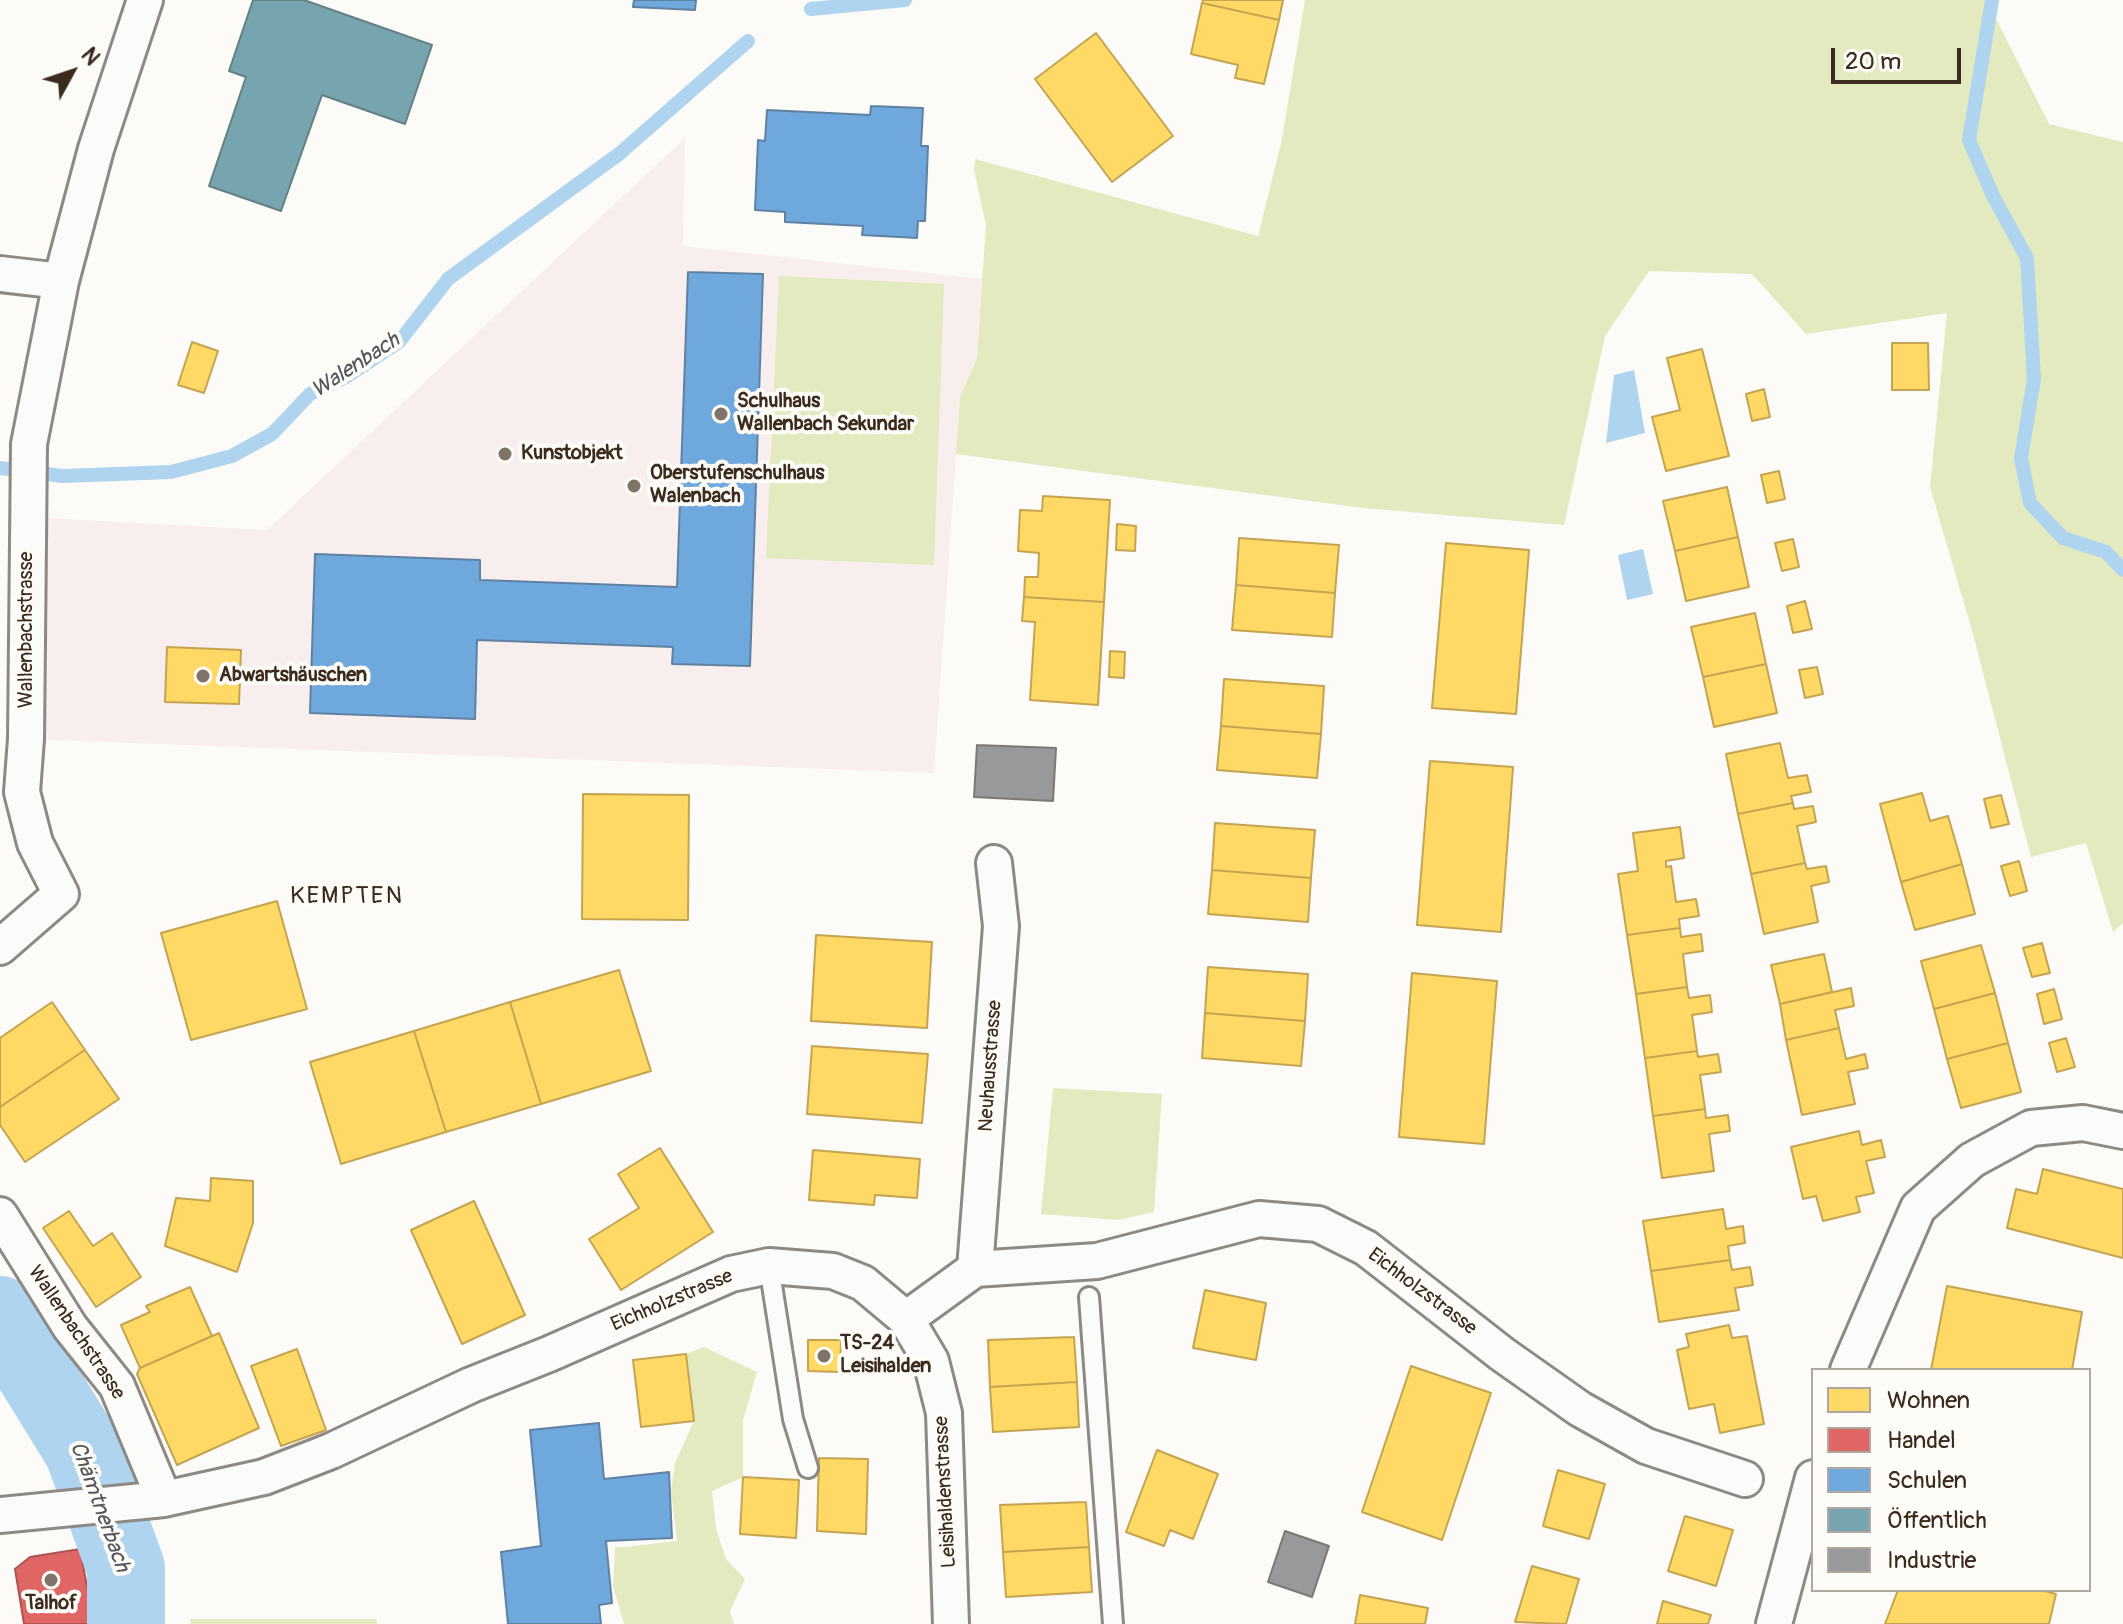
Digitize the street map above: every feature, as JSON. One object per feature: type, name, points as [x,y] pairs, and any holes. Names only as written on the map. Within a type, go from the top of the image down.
[{"type":"street","name":"Wallenbachstrasse","points":[[0,947],[61,894],[35,843],[22,792],[26,739],[29,444],[61,281],[96,149],[145,0]]},
{"type":"street","points":[[0,274],[61,281]]},
{"type":"street","name":"Neuhausstrasse","points":[[975,1269],[1001,926],[994,863]]},
{"type":"street","points":[[1849,1368],[1918,1208],[1972,1160],[2031,1128],[2083,1123],[2123,1131]]},
{"type":"street","name":"Wallenbachstrasse","points":[[0,1215],[70,1327],[117,1386],[156,1500]]},
{"type":"street","name":"Eichholzstrasse","points":[[975,1269],[1097,1261],[1259,1219],[1318,1224],[1394,1268],[1502,1354],[1580,1409],[1646,1446],[1745,1479]]},
{"type":"street","name":"Eichholzstrasse","points":[[0,1515],[156,1500],[264,1477],[331,1451],[471,1385],[731,1274],[769,1266],[833,1271],[863,1283],[906,1319]]},
{"type":"street","points":[[906,1319],[975,1269]]},
{"type":"street","name":"Leisihaldenstrasse","points":[[906,1319],[931,1361],[944,1413],[951,1624]]},
{"type":"street","points":[[1774,1624],[1811,1485]]},
{"type":"lane","points":[[769,1266],[793,1419],[808,1468]]},
{"type":"lane","points":[[1089,1297],[1113,1624]]},
{"type":"shaded area","name":"Oberstufenschulhaus Walenbach","points":[[685,138],[683,246],[982,279],[977,358],[960,397],[934,773],[26,739],[27,517],[267,530]]},
{"type":"green space","points":[[1305,0],[1992,0],[1991,9],[2049,124],[2123,142],[2123,923],[2113,932],[2086,843],[2031,857],[1973,634],[1930,487],[1947,313],[1806,334],[1752,274],[1649,271],[1605,336],[1564,525],[1363,508],[956,454],[960,397],[977,358],[986,225],[974,170],[975,159],[1258,236],[1282,139]]},
{"type":"green space","points":[[779,276],[944,284],[934,565],[766,558]]},
{"type":"green space","points":[[1053,1088],[1162,1094],[1154,1212],[1118,1220],[1041,1214]]},
{"type":"green space","points":[[704,1347],[757,1372],[743,1420],[743,1477],[712,1491],[716,1529],[726,1559],[745,1579],[730,1611],[734,1624],[624,1624],[613,1586],[615,1548],[677,1541],[671,1491],[675,1463],[694,1421],[686,1354]]},
{"type":"green space","points":[[190,1619],[376,1619],[377,1624],[191,1624]]},
{"type":"water","points":[[1634,370],[1645,433],[1606,443],[1614,375]]},
{"type":"water","points":[[1643,549],[1653,594],[1627,600],[1618,555]]},
{"type":"building: Wohnen","points":[[1203,0],[1283,0],[1279,20],[1202,3]]},
{"type":"building: Wohnen","points":[[1202,3],[1279,20],[1264,84],[1235,78],[1238,65],[1191,54]]},
{"type":"building: Wohnen","points":[[1096,33],[1173,136],[1112,182],[1035,79]]},
{"type":"building: Wohnen","points":[[192,342],[218,351],[204,393],[178,385]]},
{"type":"building: Wohnen","points":[[1892,343],[1928,343],[1929,390],[1892,390]]},
{"type":"building: Wohnen","points":[[1702,349],[1729,456],[1666,471],[1652,417],[1680,410],[1667,358]]},
{"type":"building: Wohnen","points":[[1764,389],[1770,417],[1752,421],[1746,394]]},
{"type":"building: Wohnen","points":[[1779,471],[1785,499],[1767,503],[1761,475]]},
{"type":"building: Wohnen","points":[[1727,487],[1738,537],[1675,551],[1663,501]]},
{"type":"building: Wohnen","points":[[1043,496],[1110,500],[1104,602],[1024,597],[1025,577],[1038,577],[1039,553],[1018,551],[1020,510],[1042,511]]},
{"type":"building: Wohnen","points":[[1117,524],[1136,526],[1135,551],[1116,550]]},
{"type":"building: Wohnen","points":[[1738,537],[1749,587],[1686,601],[1675,551]]},
{"type":"building: Wohnen","points":[[1239,538],[1339,545],[1335,593],[1236,585]]},
{"type":"building: Wohnen","points":[[1793,539],[1799,567],[1782,571],[1775,543]]},
{"type":"building: Wohnen","points":[[1446,543],[1529,550],[1516,714],[1432,708]]},
{"type":"building: Wohnen","points":[[1236,585],[1335,593],[1332,637],[1232,630]]},
{"type":"building: Wohnen","points":[[1024,597],[1104,602],[1098,705],[1030,700],[1035,622],[1022,621]]},
{"type":"building: Wohnen","points":[[1805,601],[1812,629],[1793,633],[1787,606]]},
{"type":"building: Wohnen","points":[[1755,613],[1766,664],[1703,677],[1691,627]]},
{"type":"building: Wohnen","name":"Abwartshäuschen","points":[[167,647],[241,650],[239,704],[165,702]]},
{"type":"building: Wohnen","points":[[1110,651],[1125,652],[1124,678],[1109,677]]},
{"type":"building: Wohnen","points":[[1766,664],[1777,713],[1714,727],[1703,677]]},
{"type":"building: Wohnen","points":[[1817,667],[1823,694],[1805,698],[1799,670]]},
{"type":"building: Wohnen","points":[[1224,679],[1324,686],[1321,734],[1221,726]]},
{"type":"building: Wohnen","points":[[1221,726],[1321,734],[1317,778],[1217,770]]},
{"type":"building: Wohnen","points":[[1780,743],[1788,778],[1807,775],[1811,792],[1791,796],[1793,803],[1738,814],[1726,754]]},
{"type":"building: Wohnen","points":[[1430,761],[1513,767],[1501,932],[1417,925]]},
{"type":"building: Wohnen","points":[[1922,793],[1930,821],[1948,816],[1962,864],[1901,882],[1880,804]]},
{"type":"building: Wohnen","points":[[583,794],[689,795],[688,920],[582,919]]},
{"type":"building: Wohnen","points":[[2001,795],[2009,824],[1991,828],[1984,799]]},
{"type":"building: Wohnen","points":[[1793,803],[1794,809],[1813,806],[1816,822],[1797,826],[1805,863],[1751,874],[1738,814]]},
{"type":"building: Wohnen","points":[[1215,823],[1315,830],[1311,878],[1212,870]]},
{"type":"building: Wohnen","points":[[1680,827],[1684,858],[1666,861],[1666,867],[1671,866],[1676,902],[1696,899],[1699,916],[1679,919],[1680,928],[1627,935],[1618,874],[1638,871],[1633,833]]},
{"type":"building: Wohnen","points":[[2019,861],[2027,891],[2010,896],[2001,866]]},
{"type":"building: Wohnen","points":[[1805,863],[1807,869],[1826,866],[1829,882],[1811,886],[1818,922],[1764,934],[1751,874]]},
{"type":"building: Wohnen","points":[[1962,864],[1975,914],[1915,930],[1901,882]]},
{"type":"building: Wohnen","points":[[1212,870],[1311,878],[1308,922],[1208,914]]},
{"type":"building: Wohnen","points":[[277,901],[307,1009],[191,1040],[161,933]]},
{"type":"building: Wohnen","points":[[1680,928],[1681,937],[1701,934],[1703,951],[1683,954],[1687,987],[1636,994],[1627,935]]},
{"type":"building: Wohnen","points":[[816,935],[932,942],[927,1028],[811,1021]]},
{"type":"building: Wohnen","points":[[2042,943],[2050,973],[2032,977],[2023,948]]},
{"type":"building: Wohnen","points":[[1981,945],[1995,993],[1934,1009],[1921,961]]},
{"type":"building: Wohnen","points":[[1824,954],[1832,992],[1780,1004],[1771,965]]},
{"type":"building: Wohnen","points":[[1208,967],[1308,974],[1305,1021],[1205,1013]]},
{"type":"building: Wohnen","points":[[619,970],[651,1071],[541,1104],[510,1002]]},
{"type":"building: Wohnen","points":[[1412,973],[1497,981],[1484,1144],[1399,1137]]},
{"type":"building: Wohnen","points":[[1687,987],[1689,998],[1710,995],[1712,1012],[1692,1015],[1697,1051],[1645,1058],[1636,994]]},
{"type":"building: Wohnen","points":[[1851,988],[1854,1006],[1835,1010],[1839,1028],[1786,1040],[1780,1004]]},
{"type":"building: Wohnen","points":[[2054,989],[2062,1019],[2044,1024],[2037,994]]},
{"type":"building: Wohnen","points":[[1995,993],[2008,1043],[1947,1059],[1934,1009]]},
{"type":"building: Wohnen","points":[[52,1002],[85,1050],[0,1107],[0,1038]]},
{"type":"building: Wohnen","points":[[510,1002],[541,1104],[446,1132],[414,1031]]},
{"type":"building: Wohnen","points":[[1205,1013],[1305,1021],[1301,1066],[1202,1058]]},
{"type":"building: Wohnen","points":[[1839,1028],[1846,1059],[1865,1054],[1868,1068],[1848,1072],[1855,1104],[1802,1115],[1786,1040]]},
{"type":"building: Wohnen","points":[[414,1031],[446,1132],[341,1164],[310,1062]]},
{"type":"building: Wohnen","points":[[2066,1038],[2075,1067],[2057,1072],[2049,1043]]},
{"type":"building: Wohnen","points":[[2008,1043],[2021,1092],[1961,1108],[1947,1059]]},
{"type":"building: Wohnen","points":[[812,1046],[928,1054],[922,1123],[807,1114]]},
{"type":"building: Wohnen","points":[[85,1050],[119,1099],[25,1162],[0,1125],[0,1107]]},
{"type":"building: Wohnen","points":[[1697,1051],[1698,1057],[1718,1054],[1721,1072],[1700,1075],[1705,1109],[1653,1116],[1645,1058]]},
{"type":"building: Wohnen","points":[[1705,1109],[1706,1118],[1728,1115],[1730,1131],[1709,1134],[1714,1171],[1662,1178],[1653,1116]]},
{"type":"building: Wohnen","points":[[1859,1131],[1862,1145],[1881,1140],[1885,1157],[1866,1161],[1874,1193],[1856,1197],[1860,1212],[1823,1221],[1816,1196],[1803,1199],[1791,1147]]},
{"type":"building: Wohnen","points":[[660,1148],[713,1232],[621,1290],[589,1239],[639,1208],[618,1174]]},
{"type":"building: Wohnen","points":[[813,1150],[920,1159],[917,1198],[875,1195],[874,1205],[809,1200]]},
{"type":"building: Wohnen","points":[[2043,1169],[2123,1189],[2123,1258],[2007,1228],[2016,1189],[2037,1194]]},
{"type":"building: Wohnen","points":[[211,1178],[253,1181],[253,1223],[237,1272],[165,1246],[176,1198],[210,1201]]},
{"type":"building: Wohnen","points":[[474,1201],[525,1315],[462,1344],[411,1230]]},
{"type":"building: Wohnen","points":[[1723,1209],[1726,1229],[1743,1226],[1745,1243],[1728,1246],[1730,1260],[1651,1271],[1643,1221]]},
{"type":"building: Wohnen","points":[[69,1211],[93,1246],[112,1233],[141,1277],[96,1307],[43,1228]]},
{"type":"building: Wohnen","points":[[1730,1260],[1732,1270],[1750,1267],[1753,1285],[1735,1288],[1739,1310],[1659,1322],[1651,1271]]},
{"type":"building: Wohnen","points":[[1947,1286],[2082,1312],[2072,1368],[1931,1368]]},
{"type":"building: Wohnen","points":[[190,1287],[212,1336],[140,1368],[121,1325],[150,1312],[146,1306]]},
{"type":"building: Wohnen","points":[[1205,1290],[1266,1303],[1256,1360],[1193,1348]]},
{"type":"building: Wohnen","points":[[1729,1325],[1732,1338],[1747,1336],[1764,1424],[1720,1433],[1714,1404],[1689,1409],[1677,1350],[1689,1347],[1686,1334]]},
{"type":"building: Wohnen","points":[[219,1333],[259,1428],[177,1465],[137,1374],[140,1368]]},
{"type":"building: Wohnen","points":[[1074,1337],[1077,1382],[990,1387],[988,1340]]},
{"type":"building: Wohnen","name":"TS-24 Leisihalden","points":[[808,1340],[841,1340],[840,1372],[808,1371]]},
{"type":"building: Wohnen","points":[[297,1349],[326,1430],[281,1446],[251,1366]]},
{"type":"building: Wohnen","points":[[686,1354],[694,1421],[641,1427],[633,1360]]},
{"type":"building: Wohnen","points":[[1411,1366],[1491,1393],[1442,1540],[1362,1512]]},
{"type":"building: Wohnen","points":[[1077,1382],[1079,1427],[993,1432],[990,1387]]},
{"type":"building: Wohnen","points":[[1157,1450],[1218,1474],[1193,1539],[1170,1530],[1164,1546],[1126,1532]]},
{"type":"building: Wohnen","points":[[819,1458],[868,1459],[866,1534],[817,1531]]},
{"type":"building: Wohnen","points":[[1558,1470],[1605,1484],[1589,1539],[1543,1526]]},
{"type":"building: Wohnen","points":[[743,1477],[799,1480],[796,1538],[740,1534]]},
{"type":"building: Wohnen","points":[[1086,1502],[1089,1547],[1003,1552],[1000,1505]]},
{"type":"building: Wohnen","points":[[1685,1516],[1733,1530],[1716,1586],[1668,1571]]},
{"type":"building: Wohnen","points":[[1089,1547],[1092,1592],[1006,1597],[1003,1552]]},
{"type":"building: Wohnen","points":[[1532,1566],[1579,1579],[1566,1624],[1515,1622]]},
{"type":"building: Wohnen","points":[[1897,1592],[2056,1594],[2049,1624],[1885,1624]]},
{"type":"building: Wohnen","points":[[1360,1595],[1428,1608],[1425,1624],[1355,1624]]},
{"type":"building: Wohnen","points":[[1663,1601],[1711,1615],[1708,1624],[1657,1624]]},
{"type":"building: Handel","name":"Talhof","points":[[80,1549],[94,1624],[24,1624],[15,1569],[30,1557]]},
{"type":"building: Schulen","points":[[634,0],[696,0],[695,10],[633,7]]},
{"type":"building: Schulen","points":[[871,106],[923,108],[921,146],[928,146],[925,221],[918,221],[917,238],[862,235],[863,226],[785,222],[785,212],[755,210],[758,140],[765,141],[767,110],[870,115]]},
{"type":"building: Schulen","name":"Schulhaus Wallenbach Sekundar","points":[[688,272],[763,274],[750,666],[672,664],[673,647],[477,640],[475,719],[310,713],[315,554],[480,560],[480,580],[677,587]]},
{"type":"building: Schulen","points":[[599,1423],[604,1479],[669,1472],[672,1538],[606,1541],[612,1603],[599,1605],[601,1624],[508,1624],[501,1552],[541,1546],[530,1430]]},
{"type":"building: Öffentlich","points":[[253,0],[304,0],[432,45],[405,124],[322,95],[281,211],[209,186],[246,77],[229,71]]},
{"type":"building: Industrie","points":[[977,745],[1056,748],[1053,801],[974,797]]},
{"type":"building: Industrie","points":[[1285,1531],[1329,1546],[1312,1597],[1268,1582]]},
{"type":"waterway","points":[[811,9],[905,0]]},
{"type":"waterway","points":[[1992,0],[1969,140],[1993,196],[2027,258],[2034,379],[2021,458],[2030,503],[2063,538],[2106,552],[2123,570]]},
{"type":"waterway","name":"Walenbach","points":[[0,468],[62,476],[171,472],[232,456],[272,434],[310,394],[346,377],[399,342],[448,279],[619,154],[748,41]]},
{"type":"waterway","name":"Chämtnerbach","points":[[0,1315],[83,1450],[126,1568],[126,1624]]},
{"type":"place","name":"Schulhaus Wallenbach Sekundar","points":[[721,414]]},
{"type":"place","name":"Kunstobjekt","points":[[505,454]]},
{"type":"place","name":"Oberstufenschulhaus Walenbach","points":[[634,486]]},
{"type":"place","name":"Abwartshäuschen","points":[[203,676]]},
{"type":"place","name":"TS-24 Leisihalden","points":[[824,1356]]},
{"type":"place","name":"Talhof","points":[[51,1580]]},
{"type":"district","name":"KEMPTEN","points":[[347,897]]}]
